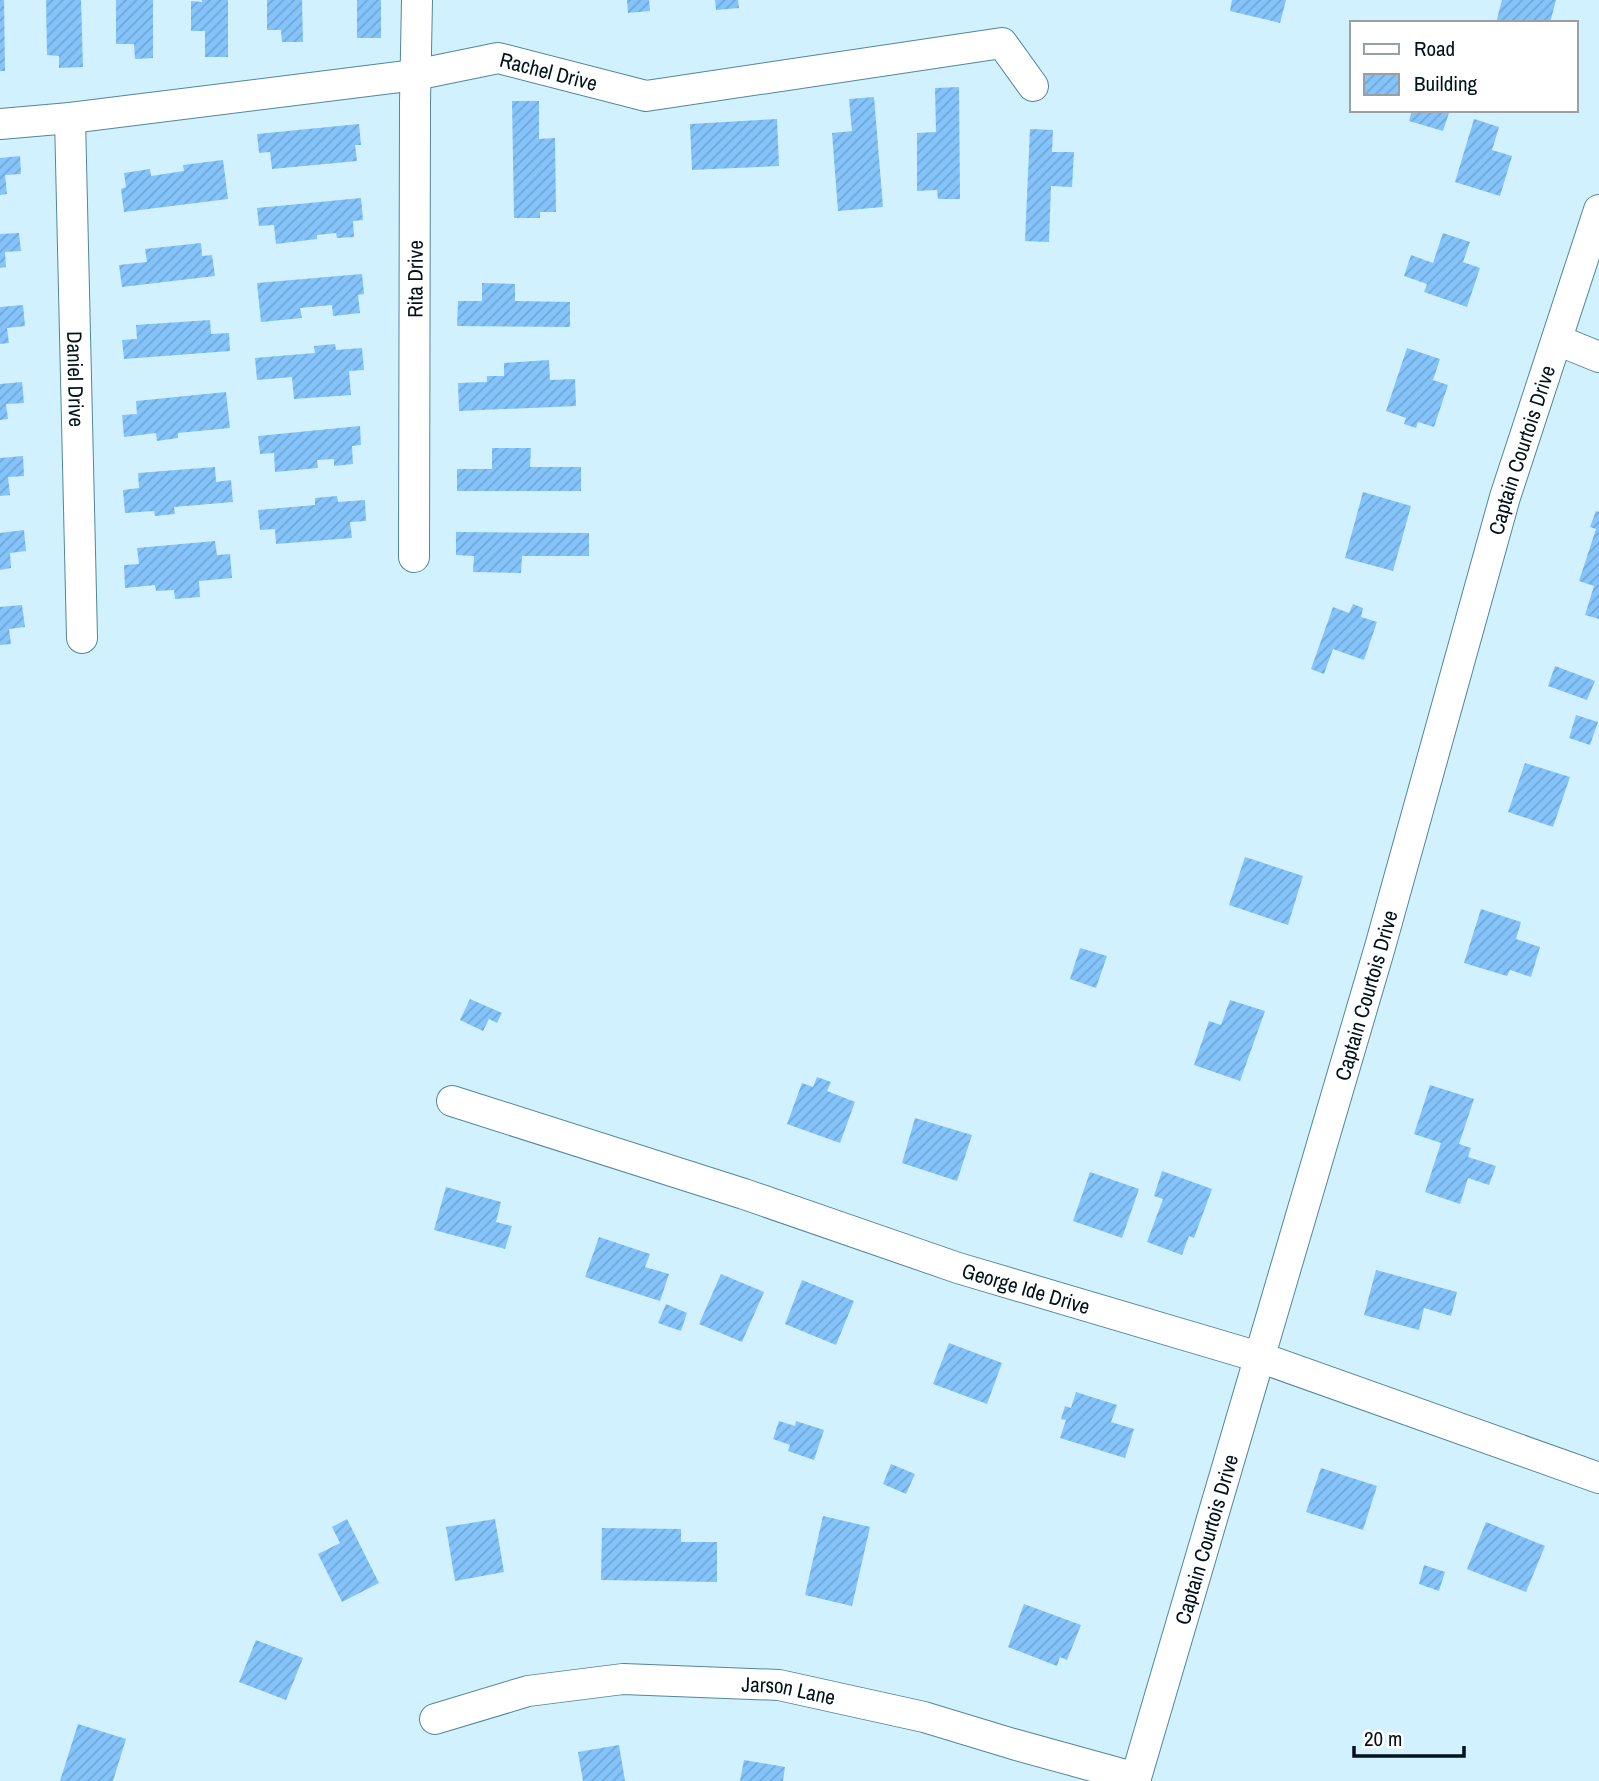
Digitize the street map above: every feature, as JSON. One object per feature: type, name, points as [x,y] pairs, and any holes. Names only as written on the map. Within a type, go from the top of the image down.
[{"type":"street","name":"Rita Drive","points":[[414,557],[417,0]]},
{"type":"street","name":"Rachel Drive","points":[[0,124],[70,118],[415,75],[498,58],[646,96],[1002,43],[1033,86]]},
{"type":"street","name":"Daniel Drive","points":[[70,118],[82,638]]},
{"type":"street","name":"Captain Courtois Drive","points":[[1136,1779],[1380,947],[1505,497],[1599,211]]},
{"type":"street","points":[[1557,340],[1599,357]]},
{"type":"street","name":"George Ide Drive","points":[[452,1101],[744,1195],[958,1268],[1259,1357],[1599,1478]]},
{"type":"street","name":"Jarson Lane","points":[[435,1719],[528,1691],[623,1679],[779,1685],[924,1717],[1136,1779]]},
{"type":"building","points":[[0,0],[4,0],[5,71],[0,71]]},
{"type":"building","points":[[46,0],[81,0],[83,67],[59,68],[59,56],[47,55]]},
{"type":"building","points":[[116,0],[153,0],[153,58],[135,59],[134,44],[116,44]]},
{"type":"building","points":[[228,0],[228,57],[205,57],[205,31],[191,31],[191,1]]},
{"type":"building","points":[[267,0],[302,0],[303,42],[282,42],[281,30],[267,30]]},
{"type":"building","points":[[357,0],[381,0],[381,38],[357,38]]},
{"type":"building","points":[[627,0],[649,0],[650,11],[628,13]]},
{"type":"building","points":[[715,0],[738,0],[739,8],[716,10]]},
{"type":"building","points":[[1232,0],[1286,0],[1280,23],[1230,11]]},
{"type":"building","points":[[1502,0],[1556,0],[1551,21],[1497,21]]},
{"type":"building","points":[[959,87],[960,199],[938,199],[937,190],[917,191],[917,133],[936,132],[935,88]]},
{"type":"building","points":[[874,97],[883,207],[838,211],[832,133],[852,131],[849,99]]},
{"type":"building","points":[[512,101],[539,101],[539,139],[555,138],[556,212],[540,212],[540,218],[514,218]]},
{"type":"building","points":[[1411,112],[1449,112],[1443,131],[1409,121]]},
{"type":"building","points":[[777,119],[779,166],[692,170],[690,124]]},
{"type":"building","points":[[1474,119],[1499,127],[1492,150],[1512,156],[1500,196],[1455,182]]},
{"type":"building","points":[[359,124],[361,145],[355,145],[357,161],[272,169],[270,152],[259,153],[257,134]]},
{"type":"building","points":[[1030,129],[1053,130],[1052,152],[1074,152],[1072,187],[1051,186],[1049,242],[1025,241]]},
{"type":"building","points":[[20,156],[21,174],[5,175],[7,194],[0,195],[0,158]]},
{"type":"building","points":[[223,160],[228,199],[124,212],[121,189],[126,187],[124,173],[150,169],[151,176],[184,171],[183,165]]},
{"type":"building","points":[[361,198],[363,220],[353,221],[354,237],[337,238],[336,233],[317,235],[317,239],[276,244],[274,225],[259,226],[257,208]]},
{"type":"building","points":[[19,233],[21,251],[5,252],[6,267],[0,268],[0,234]]},
{"type":"building","points":[[1443,233],[1470,242],[1463,262],[1480,268],[1467,307],[1424,292],[1427,284],[1404,276],[1411,255],[1433,263]]},
{"type":"building","points":[[201,243],[202,256],[212,255],[215,276],[122,287],[119,265],[147,262],[145,249]]},
{"type":"building","points":[[362,274],[364,294],[358,295],[360,313],[333,316],[332,305],[300,308],[302,318],[261,322],[257,283]]},
{"type":"building","points":[[482,283],[515,284],[515,301],[570,302],[570,327],[457,326],[458,301],[482,301]]},
{"type":"building","points":[[23,305],[25,326],[7,328],[9,343],[0,344],[0,307]]},
{"type":"building","points":[[210,320],[211,334],[229,333],[230,351],[124,359],[122,340],[137,339],[136,325]]},
{"type":"building","points":[[335,344],[336,350],[362,348],[364,370],[349,371],[351,395],[294,399],[292,377],[257,380],[255,358],[315,353],[314,346]]},
{"type":"building","points":[[1407,348],[1440,359],[1433,380],[1448,385],[1434,427],[1418,422],[1416,428],[1404,424],[1406,418],[1386,411]]},
{"type":"building","points":[[549,360],[550,380],[575,379],[576,406],[459,411],[458,383],[487,382],[487,376],[504,376],[504,363]]},
{"type":"building","points":[[22,382],[24,403],[6,404],[8,419],[0,420],[0,384]]},
{"type":"building","points":[[226,392],[230,428],[178,433],[178,438],[157,441],[156,433],[124,437],[122,415],[137,414],[136,401]]},
{"type":"building","points":[[360,426],[361,445],[352,446],[353,464],[334,466],[334,459],[317,460],[318,468],[275,472],[274,453],[260,454],[258,436]]},
{"type":"building","points":[[492,448],[531,448],[530,467],[581,467],[581,491],[457,491],[457,469],[492,469]]},
{"type":"building","points":[[23,456],[24,476],[8,477],[10,495],[0,496],[0,458]]},
{"type":"building","points":[[215,467],[216,482],[231,480],[233,502],[174,507],[175,514],[155,516],[154,511],[125,513],[123,490],[139,488],[138,473]]},
{"type":"building","points":[[1363,492],[1411,506],[1393,571],[1345,558]]},
{"type":"building","points":[[337,496],[338,502],[365,500],[366,521],[350,522],[352,538],[276,544],[275,529],[260,530],[258,510],[315,505],[315,498]]},
{"type":"building","points":[[1596,511],[1599,512],[1599,619],[1585,615],[1594,586],[1579,581],[1596,529],[1590,527]]},
{"type":"building","points":[[24,530],[26,551],[10,553],[11,568],[0,570],[0,533]]},
{"type":"building","points":[[456,532],[589,533],[589,556],[522,556],[521,573],[473,572],[474,556],[456,555]]},
{"type":"building","points":[[215,541],[217,555],[230,554],[232,578],[199,581],[200,597],[175,599],[174,590],[156,591],[155,585],[125,588],[124,565],[139,564],[137,548]]},
{"type":"building","points":[[1353,604],[1363,608],[1361,617],[1377,622],[1364,660],[1333,649],[1324,674],[1311,669],[1333,607],[1349,613]]},
{"type":"building","points":[[22,605],[25,627],[9,629],[11,644],[0,645],[0,607]]},
{"type":"building","points":[[1555,666],[1595,681],[1587,700],[1548,686]]},
{"type":"building","points":[[1576,715],[1598,722],[1590,745],[1569,738]]},
{"type":"building","points":[[1525,763],[1570,777],[1553,827],[1508,812]]},
{"type":"building","points":[[1245,857],[1303,876],[1288,925],[1229,905]]},
{"type":"building","points":[[1481,909],[1521,922],[1516,939],[1540,947],[1531,977],[1510,970],[1507,976],[1464,963]]},
{"type":"building","points":[[1080,948],[1107,956],[1096,988],[1070,979]]},
{"type":"building","points":[[470,999],[502,1013],[497,1023],[489,1019],[483,1031],[460,1020]]},
{"type":"building","points":[[1230,1000],[1265,1011],[1240,1081],[1194,1065],[1209,1021],[1221,1025]]},
{"type":"building","points":[[817,1077],[831,1082],[827,1091],[855,1102],[840,1143],[787,1124],[802,1083],[813,1087]]},
{"type":"building","points":[[1430,1085],[1474,1099],[1459,1144],[1471,1148],[1468,1157],[1496,1166],[1489,1185],[1468,1178],[1460,1204],[1425,1192],[1441,1143],[1414,1134]]},
{"type":"building","points":[[915,1118],[972,1135],[957,1181],[902,1163]]},
{"type":"building","points":[[1162,1171],[1212,1189],[1194,1238],[1189,1236],[1182,1255],[1147,1242],[1163,1199],[1154,1196]]},
{"type":"building","points":[[1090,1172],[1139,1189],[1122,1238],[1073,1221]]},
{"type":"building","points":[[446,1187],[501,1202],[496,1222],[512,1226],[505,1249],[434,1230]]},
{"type":"building","points":[[599,1237],[650,1254],[645,1267],[669,1274],[660,1301],[585,1277]]},
{"type":"building","points":[[1376,1270],[1457,1292],[1451,1316],[1424,1308],[1419,1330],[1364,1315]]},
{"type":"building","points":[[721,1274],[764,1292],[742,1342],[699,1324]]},
{"type":"building","points":[[802,1280],[854,1301],[836,1345],[785,1324]]},
{"type":"building","points":[[666,1304],[687,1313],[681,1331],[658,1323]]},
{"type":"building","points":[[949,1343],[1002,1363],[987,1404],[933,1384]]},
{"type":"building","points":[[1076,1392],[1117,1405],[1111,1422],[1134,1429],[1125,1458],[1060,1438],[1066,1420],[1061,1419],[1065,1406],[1071,1408]]},
{"type":"building","points":[[779,1421],[795,1426],[796,1421],[824,1430],[814,1460],[788,1451],[790,1445],[773,1439]]},
{"type":"building","points":[[891,1464],[915,1474],[906,1494],[883,1484]]},
{"type":"building","points":[[1321,1468],[1377,1486],[1363,1530],[1306,1512]]},
{"type":"building","points":[[823,1516],[870,1527],[852,1606],[805,1595]]},
{"type":"building","points":[[347,1519],[379,1583],[342,1602],[318,1554],[340,1543],[332,1527]]},
{"type":"building","points":[[495,1519],[504,1572],[455,1581],[446,1527]]},
{"type":"building","points":[[1486,1522],[1545,1546],[1526,1592],[1467,1569]]},
{"type":"building","points":[[602,1528],[681,1529],[681,1542],[717,1542],[717,1582],[601,1580]]},
{"type":"building","points":[[1424,1565],[1445,1572],[1439,1591],[1419,1584]]},
{"type":"building","points":[[1024,1604],[1081,1625],[1067,1660],[1060,1657],[1057,1666],[1008,1647]]},
{"type":"building","points":[[256,1640],[303,1658],[286,1700],[239,1682]]},
{"type":"building","points":[[78,1724],[126,1739],[113,1781],[60,1781]]},
{"type":"building","points":[[619,1745],[625,1781],[583,1781],[578,1752]]},
{"type":"building","points":[[744,1760],[785,1767],[783,1781],[740,1781]]}]
